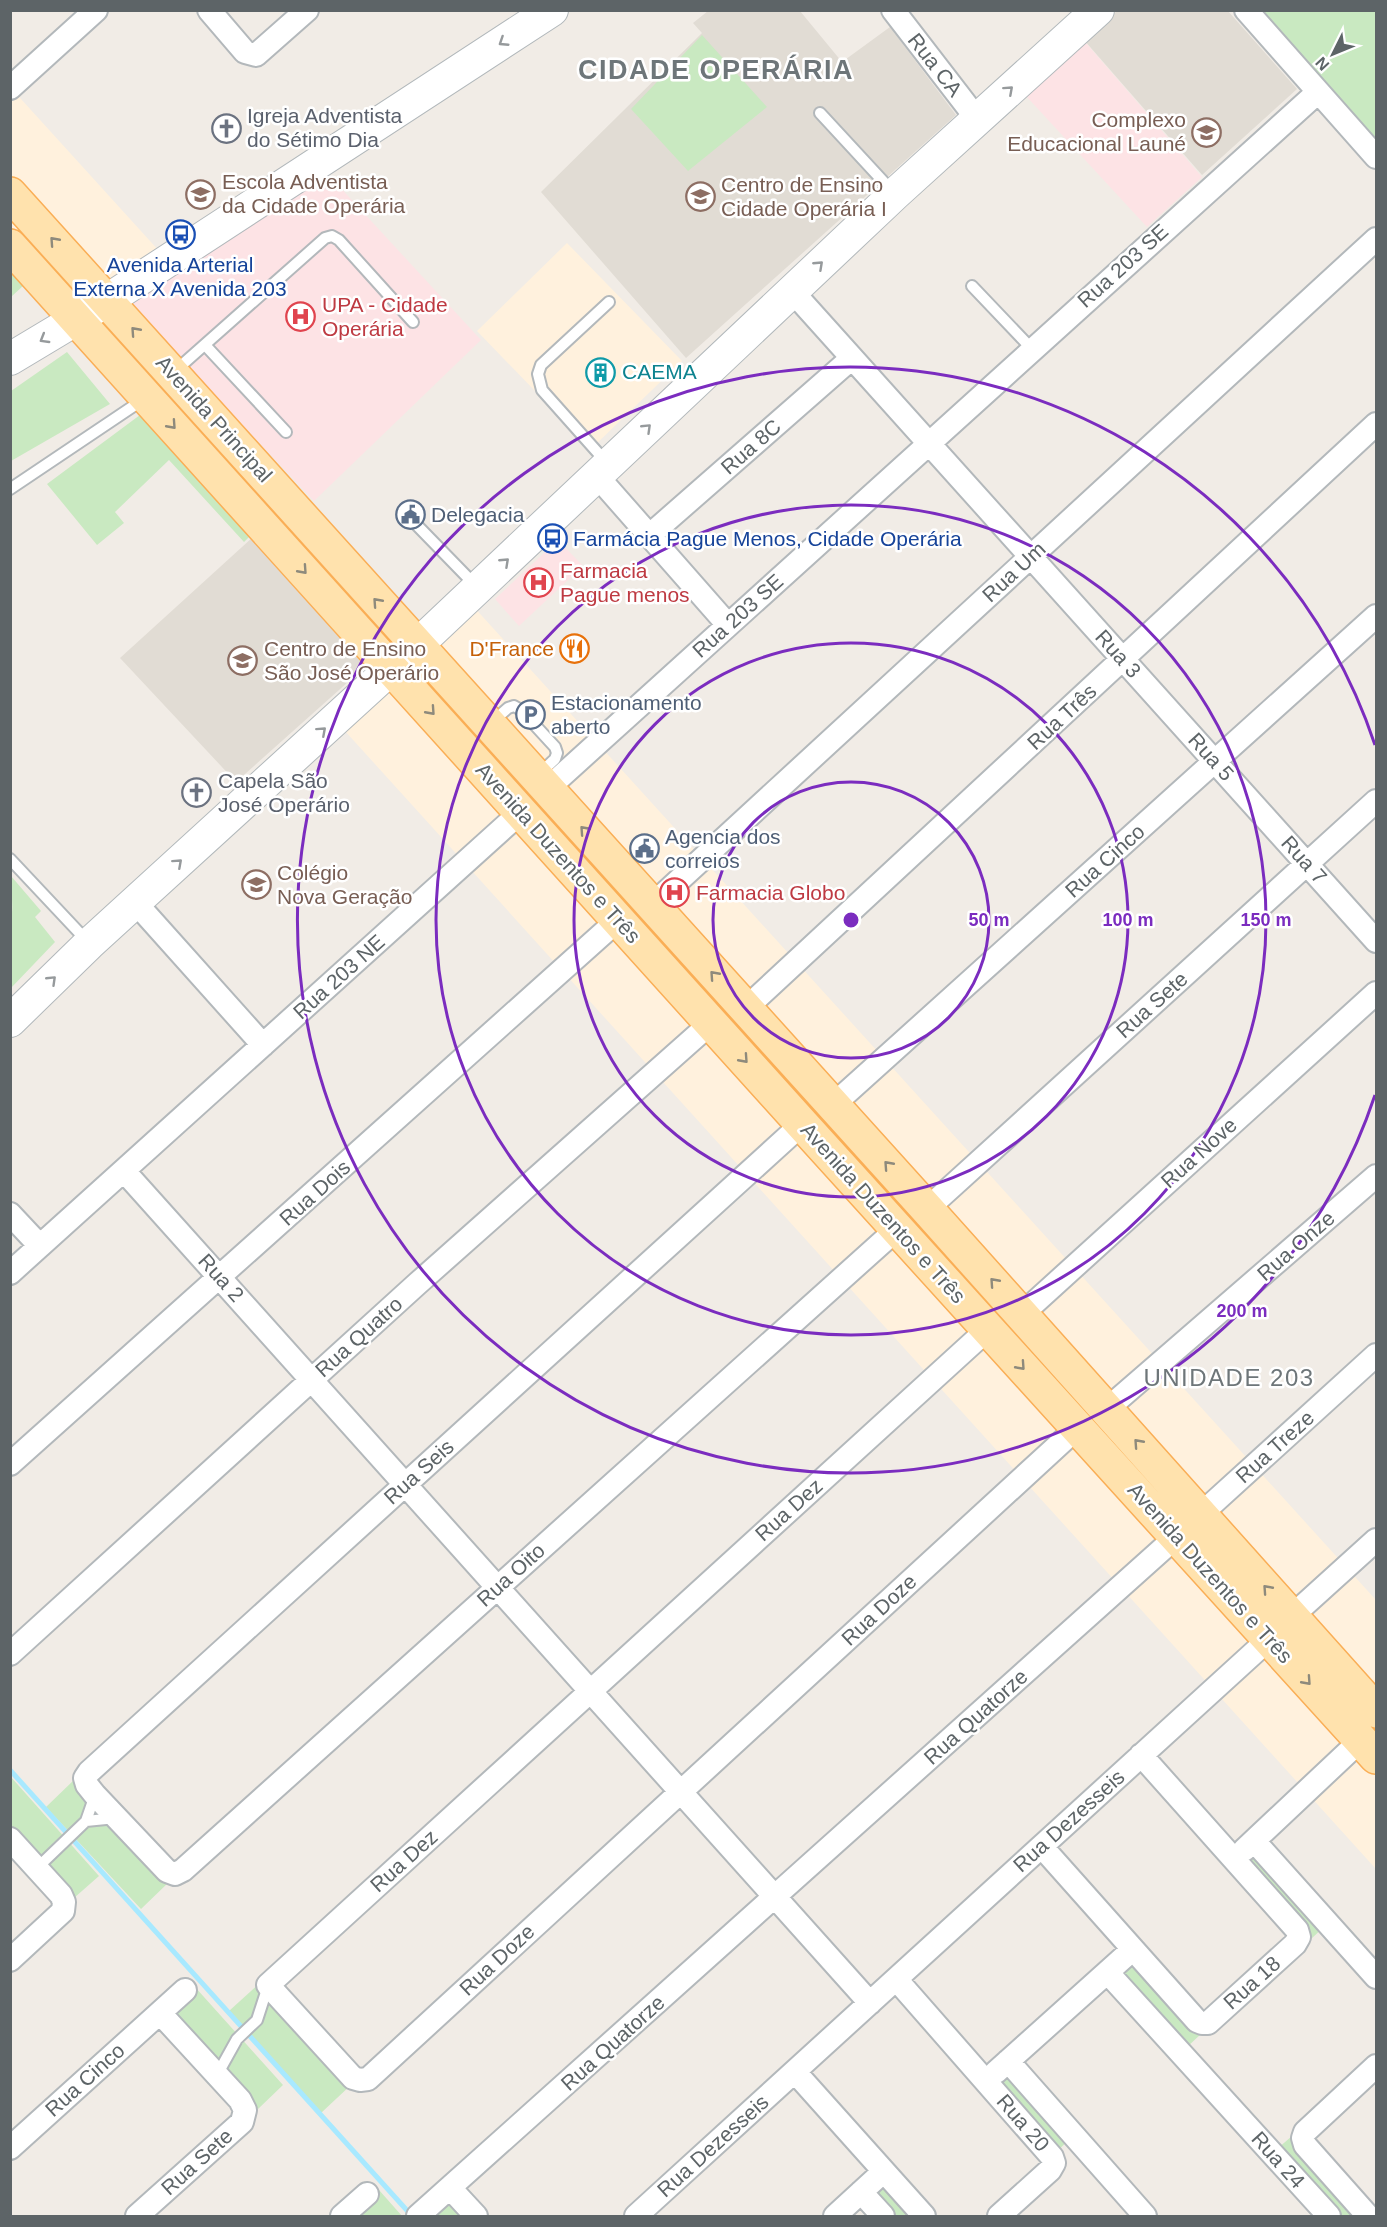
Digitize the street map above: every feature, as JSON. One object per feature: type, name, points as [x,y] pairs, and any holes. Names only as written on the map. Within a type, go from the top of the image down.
[{"type":"main road","points":[[10,1021],[89,944],[417,645],[896,194],[1098,10]]},
{"type":"main road","points":[[10,359],[77,320],[549,11]]},
{"type":"main road","name":"Avenida Principal","points":[[10,194],[417,645]]},
{"type":"main road","name":"Avenida Principal","points":[[10,246],[392,668]]},
{"type":"main road","points":[[102,347],[98,326],[107,300]]},
{"type":"main road","name":"Avenida Duzentos e Três","points":[[417,645],[834,1105],[1377,1711]]},
{"type":"main road","name":"Avenida Duzentos e Três","points":[[392,668],[1077,1428],[1369,1748]]},
{"type":"street","points":[[10,88],[96,10]]},
{"type":"street","points":[[208,10],[245,52],[255,55],[308,10]]},
{"type":"street","name":"Rua CA","points":[[893,10],[977,119]]},
{"type":"street","points":[[1246,10],[1377,157]]},
{"type":"street","name":"Rua 203 SE","points":[[542,783],[728,625],[1318,92]]},
{"type":"street","name":"Rua Um","points":[[652,905],[1031,556],[1374,248]]},
{"type":"street","points":[[792,291],[929,443]]},
{"type":"street","name":"Rua 8C","points":[[650,536],[852,358]]},
{"type":"street","name":"Rua Três","points":[[745,1009],[1377,424]]},
{"type":"street","name":"Rua 3","points":[[929,443],[1164,704]]},
{"type":"street","points":[[603,470],[650,536],[728,625]]},
{"type":"street","name":"Rua Cinco","points":[[834,1105],[1377,616]]},
{"type":"street","name":"Rua 5","points":[[1164,704],[1258,809]]},
{"type":"street","name":"Rua Sete","points":[[927,1209],[1377,801]]},
{"type":"street","name":"Rua 7","points":[[1258,809],[1377,941]]},
{"type":"street","name":"Rua 203 NE","points":[[10,1273],[521,812]]},
{"type":"street","points":[[135,902],[263,1045]]},
{"type":"street","name":"Rua Dois","points":[[10,1464],[618,920]]},
{"type":"street","name":"Rua Nove","points":[[1022,1314],[1377,993]]},
{"type":"street","name":"Rua Quatro","points":[[10,1654],[711,1023]]},
{"type":"street","name":"Rua Seis","points":[[95,1795],[87,1785],[85,1778],[89,1772],[802,1124]]},
{"type":"street","name":"Rua 2","points":[[124,1171],[590,1691]]},
{"type":"street","name":"Rua Onze","points":[[1107,1409],[1377,1176]]},
{"type":"street","points":[[10,1214],[40,1246]]},
{"type":"street","name":"Rua Oito","points":[[122,1823],[167,1871],[175,1874],[183,1870],[897,1229]]},
{"type":"street","name":"Rua Dez","points":[[268,1985],[988,1329]]},
{"type":"street","name":"Rua Treze","points":[[1201,1514],[1377,1355]]},
{"type":"street","name":"Rua Doze","points":[[268,1985],[353,2078],[368,2079],[1077,1428]]},
{"type":"street","name":"Rua Quatorze","points":[[418,2217],[1176,1537]]},
{"type":"street","points":[[1292,1616],[1377,1540]]},
{"type":"street","name":"Rua Dezesseis","points":[[648,2213],[795,2072],[1269,1639]]},
{"type":"street","points":[[590,1691],[870,2003]]},
{"type":"street","points":[[1234,1859],[1369,1748]]},
{"type":"street","name":"Rua 18","points":[[1042,1846],[1132,1950],[1197,2021],[1202,2023],[1208,2023],[1295,1944],[1299,1937],[1297,1930],[1142,1755]]},
{"type":"street","points":[[95,1795],[122,1823]]},
{"type":"street","points":[[10,1839],[61,1895],[64,1902],[63,1911],[10,1960]]},
{"type":"street","points":[[1254,1841],[1373,1973]]},
{"type":"street","points":[[1108,1973],[1132,1950]]},
{"type":"street","name":"Rua 20","points":[[986,2081],[1060,2013],[1108,1973]]},
{"type":"street","name":"Rua 24","points":[[1108,1973],[1329,2217]]},
{"type":"street","name":"Rua 20","points":[[896,1979],[1052,2157],[1054,2163],[1050,2170],[999,2217]]},
{"type":"street","name":"Rua Cinco","points":[[10,2148],[185,1990]]},
{"type":"street","points":[[160,2013],[218,2075]]},
{"type":"street","name":"Rua 20","points":[[1008,2061],[1145,2217]]},
{"type":"street","name":"Rua 24","points":[[1368,2217],[1305,2145],[1303,2138],[1305,2132],[1377,2066]]},
{"type":"street","points":[[795,2072],[924,2217]]},
{"type":"street","name":"Rua Sete","points":[[137,2217],[242,2122],[245,2110],[240,2100],[218,2075]]},
{"type":"street","points":[[835,2217],[883,2172]]},
{"type":"street","points":[[451,2189],[470,2213]]},
{"type":"street","points":[[861,2192],[883,2217]]},
{"type":"street","points":[[346,2215],[367,2194]]},
{"type":"lane","points":[[819,113],[896,194]]},
{"type":"lane","points":[[173,374],[325,238],[332,236],[339,240],[412,322]]},
{"type":"lane","points":[[972,286],[1032,349]]},
{"type":"lane","points":[[603,470],[542,390],[538,374],[541,365],[609,302]]},
{"type":"lane","points":[[205,345],[286,432]]},
{"type":"lane","points":[[10,489],[147,397]]},
{"type":"lane","points":[[408,515],[478,588]]},
{"type":"lane","points":[[10,859],[89,944]]},
{"type":"lane","points":[[37,1869],[86,1821],[95,1795]]},
{"type":"lane","points":[[86,1821],[122,1823]]},
{"type":"lane","points":[[218,2075],[237,2039],[256,2020],[268,1985]]},
{"type":"shaded area","name":"Centro de Ensino Cidade Operária I","points":[[708,11],[800,11],[842,62],[890,27],[956,115],[686,358],[541,192],[702,33],[693,23]]},
{"type":"shaded area","name":"Complexo Educacional Launé","points":[[1117,11],[1228,11],[1297,89],[1202,175],[1084,40]]},
{"type":"shaded area","points":[[1086,43],[1202,177],[1147,227],[1026,96]]},
{"type":"shaded area","points":[[11,88],[160,252],[112,288],[416,634],[462,594],[1376,1600],[1376,1869],[345,731],[393,687],[11,270]]},
{"type":"shaded area","name":"UPA - Cidade Operária","points":[[325,171],[481,340],[314,501],[120,295]]},
{"type":"shaded area","points":[[567,243],[682,361],[591,449],[477,331]]},
{"type":"shaded area","name":"Centro de Ensino São José Operário","points":[[253,537],[367,665],[236,782],[120,658]]},
{"type":"shaded area","name":"Farmacia Pague menos","points":[[558,540],[583,566],[519,626],[495,599]]},
{"type":"green space","points":[[1262,11],[1376,11],[1376,142]]},
{"type":"green space","points":[[702,35],[767,107],[688,171],[631,109]]},
{"type":"green space","points":[[11,270],[24,285],[11,297]]},
{"type":"green space","points":[[121,331],[391,631],[381,640],[112,339]]},
{"type":"green space","points":[[67,352],[110,404],[11,461],[11,391]]},
{"type":"green space","points":[[140,415],[250,536],[244,542],[169,460],[115,512],[124,523],[97,545],[47,484]]},
{"type":"green space","points":[[11,876],[41,911],[35,917],[55,942],[11,988],[12,905]]},
{"type":"green space","points":[[10,1776],[99,1876],[74,1898],[11,1827]]},
{"type":"green space","points":[[75,1779],[169,1882],[141,1909],[46,1807]]},
{"type":"green space","points":[[1254,1846],[1326,1925],[1311,1939],[1239,1859]]},
{"type":"green space","points":[[1131,1958],[1201,2034],[1187,2047],[1117,1970]]},
{"type":"green space","points":[[260,1983],[352,2084],[321,2113],[229,2011]]},
{"type":"green space","points":[[195,1987],[283,2085],[258,2109],[172,2010]]},
{"type":"green space","points":[[1011,2070],[1070,2139],[1055,2153],[996,2084]]},
{"type":"green space","points":[[1292,2136],[1362,2216],[1336,2216],[1277,2149]]},
{"type":"green space","points":[[883,2178],[917,2216],[891,2216],[869,2192]]},
{"type":"green space","points":[[379,2190],[402,2216],[361,2216],[355,2210]]},
{"type":"green space","points":[[453,2196],[470,2216],[429,2216]]},
{"type":"waterway","points":[[10,1770],[412,2216]]},
{"type":"place","name":"Igreja Adventista do Sétimo Dia","points":[[226,128]]},
{"type":"place","name":"Complexo Educacional Launé","points":[[1207,132]]},
{"type":"place","name":"Escola Adventista da Cidade Operária","points":[[201,194]]},
{"type":"place","name":"Centro de Ensino Cidade Operária I","points":[[700,197]]},
{"type":"place","name":"Avenida Arterial Externa X Avenida 203","points":[[180,234]]},
{"type":"place","name":"UPA - Cidade Operária","points":[[301,317]]},
{"type":"place","name":"CAEMA","points":[[601,372]]},
{"type":"place","name":"Delegacia","points":[[410,515]]},
{"type":"place","name":"Farmácia Pague Menos, Cidade Operária","points":[[552,539]]},
{"type":"place","name":"Farmacia Pague menos","points":[[539,583]]},
{"type":"place","name":"D'France","points":[[575,649]]},
{"type":"place","name":"Centro de Ensino São José Operário","points":[[243,661]]},
{"type":"place","name":"Estacionamento aberto","points":[[530,715]]},
{"type":"place","name":"Capela São José Operário","points":[[197,793]]},
{"type":"place","name":"Agencia dos correios","points":[[644,849]]},
{"type":"place","name":"Colégio Nova Geração","points":[[256,885]]},
{"type":"place","name":"Farmacia Globo","points":[[675,893]]},
{"type":"district","name":"CIDADE OPERÁRIA","points":[[716,70]]},
{"type":"district","name":"UNIDADE 203","points":[[1229,1378]]}]
